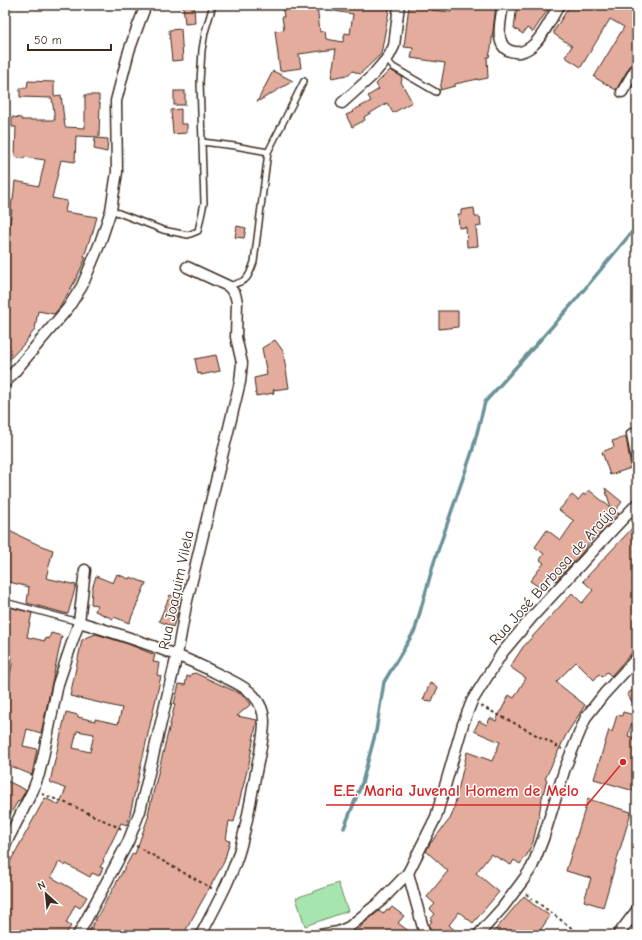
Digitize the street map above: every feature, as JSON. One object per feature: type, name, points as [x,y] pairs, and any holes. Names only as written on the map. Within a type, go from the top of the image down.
[{"type":"street","points":[[5,383],[68,308],[82,286],[100,243],[111,210],[117,172],[116,102],[129,51],[146,5]]},
{"type":"street","points":[[342,103],[361,87],[387,60],[394,46],[399,5]]},
{"type":"street","points":[[503,5],[499,32],[500,38],[507,50],[512,52],[521,52],[529,49],[538,40],[559,5]]},
{"type":"street","points":[[622,92],[637,67]]},
{"type":"street","points":[[187,267],[228,286]]},
{"type":"street","name":"Rua Joaquim Vilela","points":[[78,935],[130,838],[140,811],[177,655],[186,605],[236,401],[242,373],[242,363],[236,337],[237,302],[235,294],[228,286]]},
{"type":"street","points":[[632,434],[637,461]]},
{"type":"street","name":"Rua José Barbosa de Araújo","points":[[320,935],[338,932],[349,927],[382,900],[408,873],[436,817],[463,724],[472,701],[502,653],[533,616],[637,504]]},
{"type":"street","points":[[5,845],[34,790],[43,757],[58,684],[79,622],[85,570]]},
{"type":"street","points":[[79,622],[177,655],[217,673],[250,692],[260,705],[264,722],[262,740],[240,850],[223,894],[201,935]]},
{"type":"street","points":[[478,935],[518,887],[536,858],[564,768],[586,717],[604,694],[637,658]]},
{"type":"street","points":[[408,873],[425,935]]},
{"type":"street","points":[[618,935],[637,910]]},
{"type":"lane","points":[[111,210],[163,230],[188,235],[198,231],[204,203],[200,82],[202,50],[205,32],[213,5]]},
{"type":"lane","points":[[387,60],[393,67],[436,92]]},
{"type":"lane","points":[[228,286],[242,283],[250,275],[254,262],[268,152],[304,81]]},
{"type":"lane","points":[[202,142],[268,152]]},
{"type":"lane","points":[[5,602],[79,622]]},
{"type":"path","points":[[472,701],[571,754]]},
{"type":"path","points":[[34,790],[70,805],[130,838],[223,894]]},
{"type":"path","points":[[518,887],[581,935]]},
{"type":"green space","points":[[338,883],[348,911],[305,926],[296,898]]},
{"type":"building","points":[[183,5],[194,5],[195,23],[185,24]]},
{"type":"building","points":[[282,5],[317,5],[320,32],[325,31],[326,39],[343,42],[345,33],[350,34],[353,14],[328,10],[328,5],[390,5],[381,54],[360,74],[353,71],[347,75],[331,78],[336,49],[299,54],[301,68],[280,71],[275,31],[284,30]]},
{"type":"building","points":[[409,5],[432,5],[431,10],[451,12],[451,5],[496,5],[491,48],[489,57],[487,57],[488,78],[455,84],[455,86],[440,90],[445,63],[411,58],[413,48],[404,47]]},
{"type":"building","points":[[517,5],[551,5],[533,32],[527,28],[523,34],[514,28]]},
{"type":"building","points":[[570,5],[637,5],[637,58],[631,64],[616,90],[594,77],[624,27],[610,19],[581,67],[565,57],[572,46],[554,34],[554,31]]},
{"type":"building","points":[[181,29],[183,60],[172,61],[169,30]]},
{"type":"building","points":[[390,70],[401,76],[401,82],[412,102],[393,113],[387,103],[364,117],[365,120],[352,127],[346,115],[371,101],[368,96],[379,89],[376,84]]},
{"type":"building","points":[[273,71],[293,81],[257,102]]},
{"type":"building","points":[[28,81],[54,82],[54,96],[61,95],[65,127],[85,128],[85,95],[99,95],[99,137],[76,136],[75,162],[61,160],[52,198],[67,201],[65,212],[97,217],[84,257],[86,257],[75,281],[60,307],[54,314],[38,311],[35,329],[24,344],[5,364],[5,259],[15,181],[39,186],[45,160],[15,157],[16,127],[12,127],[12,117],[21,118],[22,120],[55,120],[52,98],[20,97],[20,88],[27,88]]},
{"type":"building","points":[[174,91],[185,91],[185,105],[174,105]]},
{"type":"building","points":[[181,109],[181,124],[187,124],[187,133],[173,134],[171,110]]},
{"type":"building","points":[[95,138],[108,139],[107,152],[94,149]]},
{"type":"building","points":[[474,208],[475,217],[480,217],[481,226],[476,227],[478,246],[467,247],[466,227],[459,228],[458,214],[461,214],[461,210]]},
{"type":"building","points":[[237,226],[246,228],[244,238],[235,237]]},
{"type":"building","points":[[439,311],[458,311],[458,327],[439,329]]},
{"type":"building","points":[[275,340],[283,351],[289,388],[273,390],[274,393],[256,396],[254,378],[267,375],[262,348]]},
{"type":"building","points":[[216,355],[220,371],[201,375],[201,373],[198,374],[195,359]]},
{"type":"building","points":[[626,437],[631,468],[610,475],[602,452],[614,447],[612,441]]},
{"type":"building","points":[[605,488],[622,502],[615,511],[619,514],[597,537],[595,536],[581,554],[556,581],[551,577],[542,589],[530,581],[544,563],[540,560],[544,554],[535,547],[547,530],[561,540],[574,521],[559,510],[572,495],[578,500],[589,490],[611,508]]},
{"type":"building","points":[[637,523],[637,647],[611,676],[607,672],[602,677],[599,674],[594,680],[576,662],[556,682],[585,705],[566,735],[545,779],[547,780],[538,821],[533,842],[527,855],[520,864],[514,860],[511,865],[491,854],[476,873],[499,892],[473,923],[459,912],[449,925],[460,935],[435,935],[431,931],[429,925],[432,921],[430,920],[435,914],[430,909],[435,904],[427,897],[448,871],[426,851],[450,819],[453,812],[467,752],[492,761],[500,742],[474,731],[479,721],[487,725],[490,718],[496,721],[509,695],[514,698],[526,678],[510,667],[523,647],[572,593],[582,603],[593,590],[583,581]]},
{"type":"building","points":[[5,529],[53,550],[46,578],[76,585],[68,614],[27,603],[29,587],[5,581]]},
{"type":"building","points":[[117,574],[129,579],[130,577],[146,583],[129,623],[114,617],[113,619],[95,611],[97,605],[91,604],[92,589],[96,576],[113,583]]},
{"type":"building","points":[[170,595],[180,599],[176,613],[178,613],[173,627],[159,621]]},
{"type":"building","points":[[5,606],[32,613],[27,637],[45,641],[46,638],[49,639],[51,633],[62,636],[41,733],[27,729],[23,746],[37,749],[32,775],[5,764],[5,673],[10,674],[12,658],[5,656]]},
{"type":"building","points":[[96,634],[128,644],[155,655],[153,662],[159,663],[157,675],[161,676],[127,825],[121,823],[100,867],[103,868],[99,876],[92,873],[90,877],[66,864],[65,866],[59,862],[51,877],[87,897],[80,908],[75,905],[66,923],[71,926],[65,935],[5,935],[5,871],[45,798],[59,805],[66,789],[50,782],[66,712],[78,715],[78,717],[95,721],[95,719],[118,724],[122,708],[70,696],[82,640]],"holes":[[[77,731],[94,734],[90,752],[73,748]]]},
{"type":"building","points":[[195,673],[243,695],[251,704],[237,716],[257,720],[249,763],[234,822],[229,821],[226,840],[230,841],[224,862],[183,935],[87,935],[133,853],[135,854],[149,815],[179,684],[185,685],[187,676],[190,677],[191,674]]},
{"type":"building","points":[[430,683],[438,687],[432,701],[423,700]]},
{"type":"building","points":[[637,687],[637,709],[627,694]]},
{"type":"building","points":[[623,712],[634,715],[628,736],[637,739],[637,792],[594,779],[609,730],[612,732],[617,715],[622,716]]},
{"type":"building","points":[[5,780],[26,790],[5,823]]},
{"type":"building","points":[[588,799],[631,812],[603,907],[584,901],[591,878],[566,871]]},
{"type":"building","points":[[524,896],[550,916],[537,935],[491,935]]},
{"type":"building","points":[[392,907],[404,916],[398,923],[414,935],[354,935],[364,923],[379,911],[383,914],[387,909],[389,910]]},
{"type":"waterway","points":[[344,828],[362,783],[376,731],[384,682],[415,630],[434,562],[472,452],[485,402],[573,303],[637,226]]},
{"type":"place","name":"E.E. Maria Juvenal Homem de Melo","points":[[623,762]]}]
